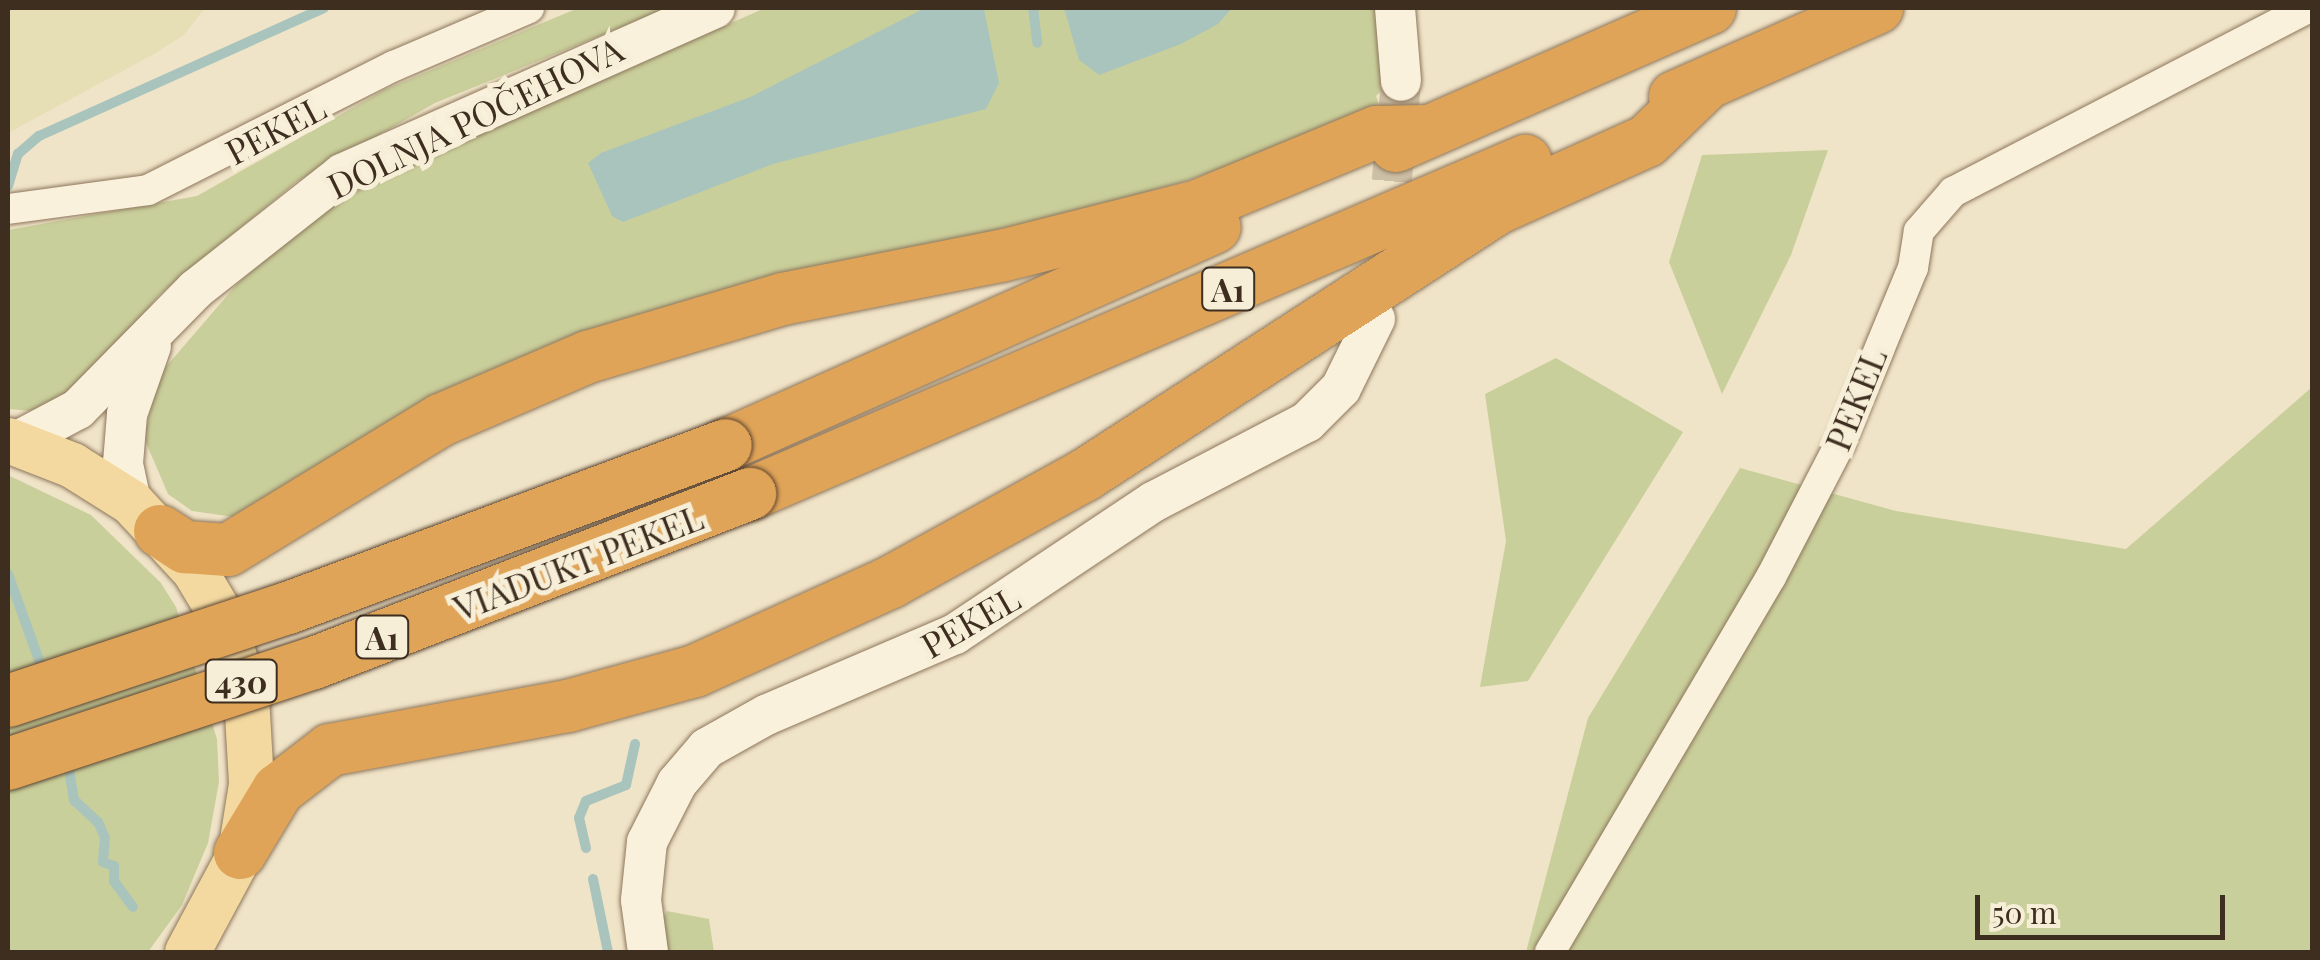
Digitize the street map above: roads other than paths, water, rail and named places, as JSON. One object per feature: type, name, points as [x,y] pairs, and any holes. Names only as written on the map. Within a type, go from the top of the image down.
[{"type":"highway","name":"A1","points":[[1428,131],[1710,8]]},
{"type":"highway","name":"A1","points":[[1706,84],[1878,8]]},
{"type":"highway","name":"VIADUKT PEKEL","points":[[8,764],[314,663],[750,494],[1706,84]]},
{"type":"highway","points":[[240,853],[278,790],[330,750],[568,706],[695,671],[891,582],[1085,475],[1500,207],[1647,141],[1706,84]]},
{"type":"highway","name":"VIADUKT PEKEL","points":[[8,702],[288,608],[726,445],[1428,131]]},
{"type":"highway","points":[[145,516],[185,547],[228,550],[441,420],[588,357],[782,299],[1001,256],[1198,206],[1377,132],[1428,131]]},
{"type":"main road","name":"DOLNJA POČEHOVA","points":[[12,441],[78,410],[196,288],[342,174],[600,53],[715,8]]},
{"type":"main road","points":[[1396,8],[1401,81]]},
{"type":"main road","name":"PEKEL","points":[[648,952],[641,900],[646,842],[677,783],[707,748],[766,715],[955,634],[1153,502],[1307,422],[1341,388],[1374,319]]},
{"type":"main road","points":[[145,516],[123,464],[127,414],[160,328]]},
{"type":"main road","name":"430","points":[[12,441],[72,465],[145,516],[222,616],[246,696],[252,784],[240,853],[187,952]]},
{"type":"street","name":"PEKEL","points":[[8,209],[148,190],[394,66],[529,8]]},
{"type":"street","name":"PEKEL","points":[[1550,952],[1771,577],[1832,461],[1913,268],[1919,231],[1953,192],[2308,8]]},
{"type":"water","points":[[925,8],[984,9],[999,83],[986,109],[773,164],[623,222],[612,216],[588,163],[601,153],[750,97]]},
{"type":"water","points":[[1064,8],[1232,8],[1218,24],[1181,44],[1099,75],[1079,60]]},
{"type":"waterway","points":[[8,186],[18,154],[39,136],[324,8]]},
{"type":"waterway","points":[[1033,8],[1037,43]]},
{"type":"waterway","points":[[8,574],[44,674]]},
{"type":"waterway","points":[[586,848],[579,818],[586,801],[626,785],[635,744]]},
{"type":"waterway","points":[[67,758],[74,800],[98,822],[105,838],[103,862],[114,866],[114,881],[133,907]]},
{"type":"waterway","points":[[593,879],[608,952]]},
{"type":"tunnel","points":[[1386,241],[1401,81]]}]
